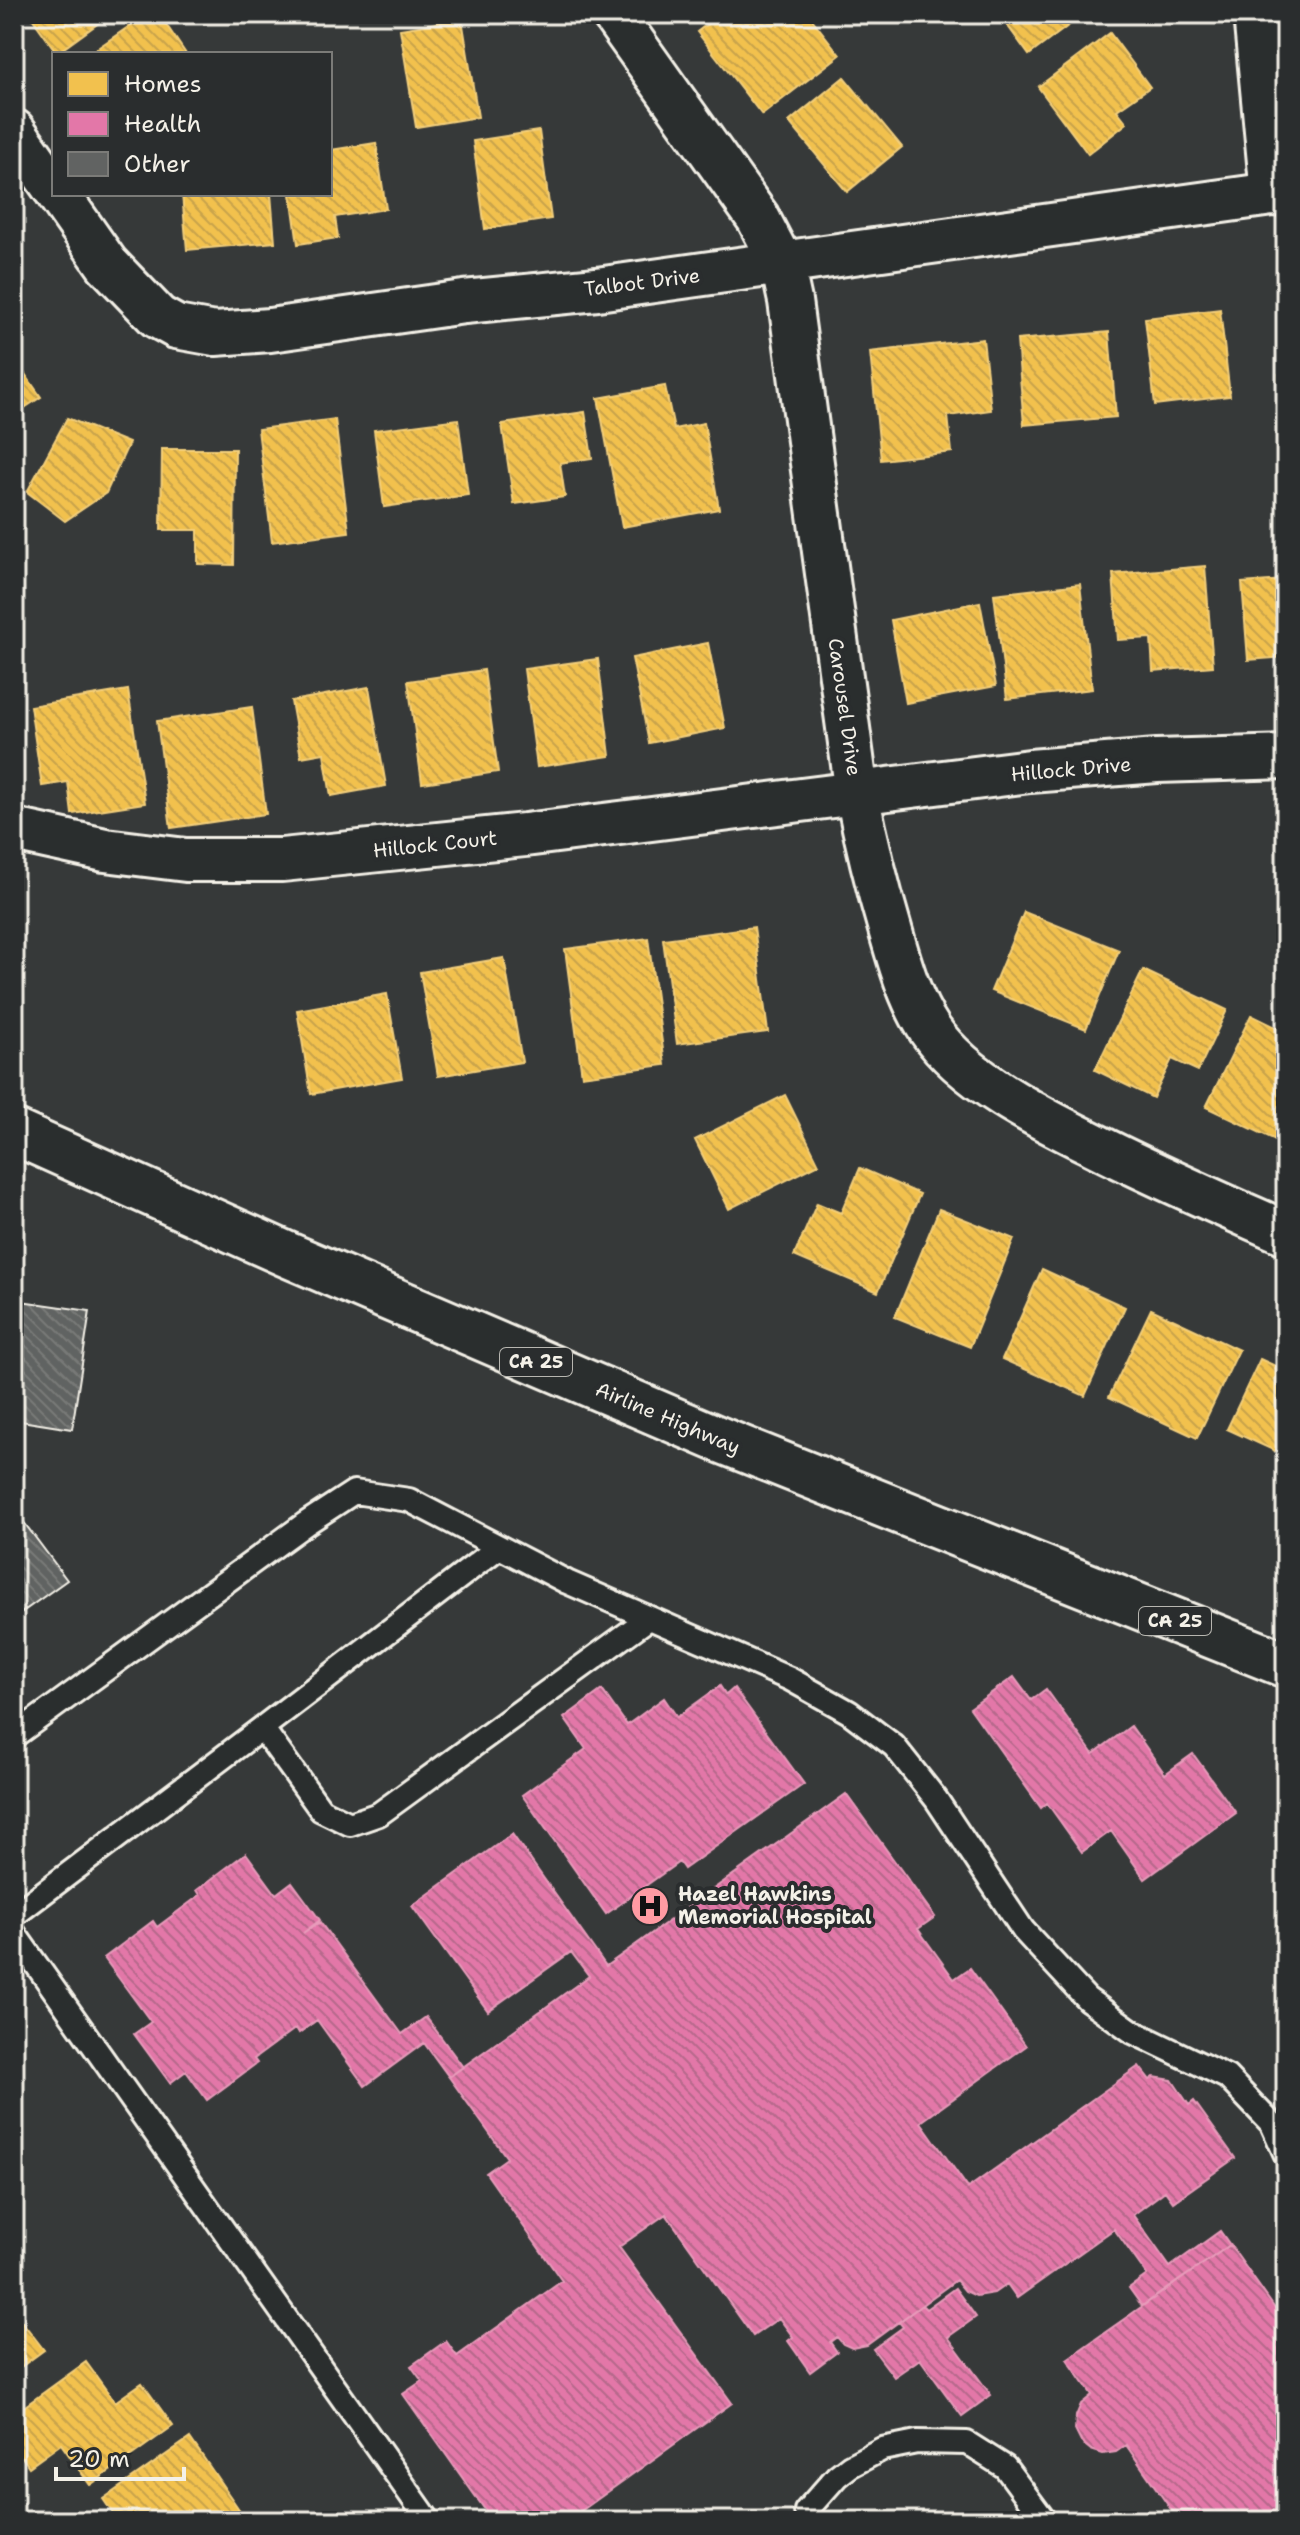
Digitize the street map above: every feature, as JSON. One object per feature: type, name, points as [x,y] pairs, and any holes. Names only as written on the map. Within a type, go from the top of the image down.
[{"type":"main road","name":"Airline Highway","points":[[14,1132],[286,1254],[718,1439],[1286,1665]]},
{"type":"street","name":"Carousel Drive","points":[[613,14],[758,218],[782,264],[792,316],[857,794],[874,875],[902,974],[915,1004],[932,1032],[956,1058],[1001,1093],[1059,1127],[1145,1170],[1286,1233]]},
{"type":"street","points":[[1255,14],[1279,195]]},
{"type":"street","points":[[14,131],[52,185]]},
{"type":"street","name":"Talbot Drive","points":[[59,196],[107,264],[158,317],[176,327],[215,334],[270,330],[464,302],[597,289],[1279,195]]},
{"type":"street","name":"Hillock Drive","points":[[857,794],[1046,770],[1157,761],[1286,757]]},
{"type":"street","name":"Hillock Court","points":[[14,830],[105,850],[186,860],[245,862],[525,835],[857,794]]},
{"type":"lane","points":[[14,1736],[305,1524],[354,1492],[409,1500],[567,1582],[790,1679],[849,1712],[894,1746],[936,1799],[1023,1930],[1087,1999],[1133,2032],[1227,2077],[1272,2124],[1286,2155]]},
{"type":"lane","points":[[14,1915],[499,1547]]},
{"type":"lane","points":[[262,1728],[321,1810],[350,1824],[379,1814],[649,1618]]},
{"type":"lane","points":[[14,1933],[429,2521]]},
{"type":"lane","points":[[804,2518],[837,2476],[850,2466],[882,2449],[917,2442],[967,2443],[1005,2467],[1045,2521]]},
{"type":"building: Homes","points":[[37,14],[111,14],[58,52],[32,18]]},
{"type":"building: Homes","points":[[147,14],[159,14],[185,52],[92,52]]},
{"type":"building: Homes","points":[[720,14],[808,14],[840,55],[762,115],[697,32]]},
{"type":"building: Homes","points":[[999,14],[1084,14],[1029,55]]},
{"type":"building: Homes","points":[[462,19],[478,117],[416,127],[400,29]]},
{"type":"building: Homes","points":[[1110,33],[1150,87],[1117,110],[1127,123],[1088,154],[1038,87]]},
{"type":"building: Homes","points":[[844,77],[902,147],[847,192],[789,122]]},
{"type":"building: Homes","points":[[539,131],[551,219],[485,229],[473,141]]},
{"type":"building: Homes","points":[[376,143],[386,209],[335,217],[338,238],[298,244],[291,196],[332,196],[332,150]]},
{"type":"building: Homes","points":[[182,196],[271,196],[275,242],[187,250]]},
{"type":"building: Homes","points":[[1220,309],[1230,396],[1155,405],[1145,318]]},
{"type":"building: Homes","points":[[1109,332],[1116,417],[1024,425],[1017,340]]},
{"type":"building: Homes","points":[[983,339],[991,410],[948,416],[952,452],[881,460],[870,352]]},
{"type":"building: Homes","points":[[14,358],[41,397],[14,415]]},
{"type":"building: Homes","points":[[1279,374],[1286,374],[1286,438],[1282,438]]},
{"type":"building: Homes","points":[[665,386],[674,429],[704,423],[719,509],[622,527],[598,398]]},
{"type":"building: Homes","points":[[585,412],[592,458],[560,463],[565,497],[514,504],[502,424]]},
{"type":"building: Homes","points":[[67,418],[129,443],[106,493],[65,521],[27,492]]},
{"type":"building: Homes","points":[[335,419],[349,532],[272,542],[258,429]]},
{"type":"building: Homes","points":[[458,419],[468,495],[384,507],[374,430]]},
{"type":"building: Homes","points":[[162,449],[235,449],[234,565],[198,564],[198,530],[161,530]]},
{"type":"building: Homes","points":[[1205,566],[1213,666],[1153,671],[1151,638],[1118,640],[1113,574]]},
{"type":"building: Homes","points":[[1286,580],[1286,657],[1248,660],[1242,583]]},
{"type":"building: Homes","points":[[1080,584],[1092,689],[1007,699],[994,594]]},
{"type":"building: Homes","points":[[980,602],[996,686],[906,703],[891,620]]},
{"type":"building: Homes","points":[[708,643],[725,728],[649,743],[632,658]]},
{"type":"building: Homes","points":[[598,659],[610,756],[537,767],[524,669]]},
{"type":"building: Homes","points":[[484,670],[498,772],[422,783],[408,681]]},
{"type":"building: Homes","points":[[369,687],[386,786],[331,796],[324,753],[301,757],[291,701]]},
{"type":"building: Homes","points":[[128,690],[145,803],[72,814],[68,782],[42,786],[30,706]]},
{"type":"building: Homes","points":[[252,707],[266,814],[171,828],[157,721]]},
{"type":"building: Homes","points":[[1024,912],[1119,950],[1086,1029],[991,991]]},
{"type":"building: Homes","points":[[1286,914],[1286,936],[1278,933]]},
{"type":"building: Homes","points":[[754,927],[768,1032],[677,1044],[663,939]]},
{"type":"building: Homes","points":[[648,938],[665,1065],[582,1076],[565,949]]},
{"type":"building: Homes","points":[[504,958],[522,1062],[438,1076],[420,972]]},
{"type":"building: Homes","points":[[1143,970],[1227,1010],[1198,1071],[1172,1059],[1153,1098],[1095,1070]]},
{"type":"building: Homes","points":[[387,994],[402,1078],[311,1094],[297,1010]]},
{"type":"building: Homes","points":[[1251,1015],[1286,1032],[1286,1145],[1206,1107]]},
{"type":"building: Homes","points":[[785,1095],[819,1164],[729,1209],[695,1140]]},
{"type":"building: Homes","points":[[860,1168],[920,1194],[878,1292],[794,1256],[817,1203],[841,1213]]},
{"type":"building: Homes","points":[[939,1209],[1014,1239],[970,1347],[895,1317]]},
{"type":"building: Homes","points":[[1042,1269],[1125,1307],[1085,1396],[1002,1359]]},
{"type":"building: Homes","points":[[1151,1309],[1239,1350],[1197,1438],[1109,1397]]},
{"type":"building: Homes","points":[[1260,1359],[1286,1371],[1286,1456],[1227,1429]]},
{"type":"building: Homes","points":[[14,2311],[44,2350],[14,2372]]},
{"type":"building: Homes","points":[[86,2362],[115,2402],[142,2383],[173,2426],[90,2485],[61,2444],[29,2467],[14,2445],[14,2414]]},
{"type":"building: Homes","points":[[190,2438],[247,2521],[118,2521],[103,2499]]},
{"type":"building: Health","points":[[1014,1677],[1031,1700],[1046,1689],[1093,1754],[1131,1726],[1165,1774],[1193,1754],[1236,1813],[1145,1879],[1111,1831],[1082,1852],[1047,1803],[1041,1808],[970,1708]]},
{"type":"building: Health","points":[[720,1686],[726,1695],[734,1688],[804,1784],[684,1869],[679,1862],[606,1914],[522,1795],[586,1749],[564,1718],[602,1690],[627,1725],[664,1698],[677,1717]]},
{"type":"building: Health","points":[[846,1794],[935,1917],[918,1929],[954,1979],[970,1968],[1026,2046],[921,2122],[968,2188],[1139,2066],[1150,2080],[1154,2077],[1172,2080],[1189,2105],[1194,2101],[1235,2158],[1173,2202],[1165,2191],[1133,2215],[1170,2267],[1220,2231],[1230,2245],[1142,2306],[1129,2288],[1147,2275],[1114,2229],[1017,2298],[1007,2284],[994,2293],[976,2296],[965,2291],[956,2280],[867,2345],[852,2348],[837,2337],[830,2342],[837,2352],[810,2372],[788,2341],[793,2337],[779,2318],[753,2336],[666,2214],[619,2247],[732,2403],[567,2521],[493,2521],[403,2394],[422,2381],[411,2366],[446,2341],[457,2356],[562,2281],[486,2173],[507,2158],[449,2077],[589,1976],[571,1952],[488,2011],[412,1906],[512,1834],[606,1966]]},
{"type":"building: Health","points":[[246,1853],[276,1894],[292,1882],[320,1920],[303,1933],[320,1922],[402,2034],[426,2017],[463,2067],[449,2077],[424,2043],[365,2086],[317,2020],[299,2033],[296,2028],[254,2059],[257,2063],[207,2100],[186,2071],[170,2083],[134,2034],[151,2022],[104,1958],[153,1921],[157,1927],[200,1895],[197,1890]]},
{"type":"building: Health","points":[[1230,2245],[1276,2310],[1286,2305],[1284,2521],[1179,2521],[1126,2445],[1116,2452],[1103,2454],[1081,2442],[1075,2430],[1081,2404],[1092,2395],[1067,2359]]},
{"type":"building: Health","points":[[955,2288],[976,2317],[948,2337],[991,2395],[962,2416],[920,2359],[894,2377],[873,2349],[903,2327],[899,2322],[922,2305],[926,2309]]},
{"type":"building: Other","points":[[14,1300],[90,1311],[72,1429],[14,1420]]},
{"type":"building: Other","points":[[17,1513],[67,1580],[14,1618],[14,1515]]},
{"type":"place","name":"Hazel Hawkins Memorial Hospital","points":[[650,1906]]}]
